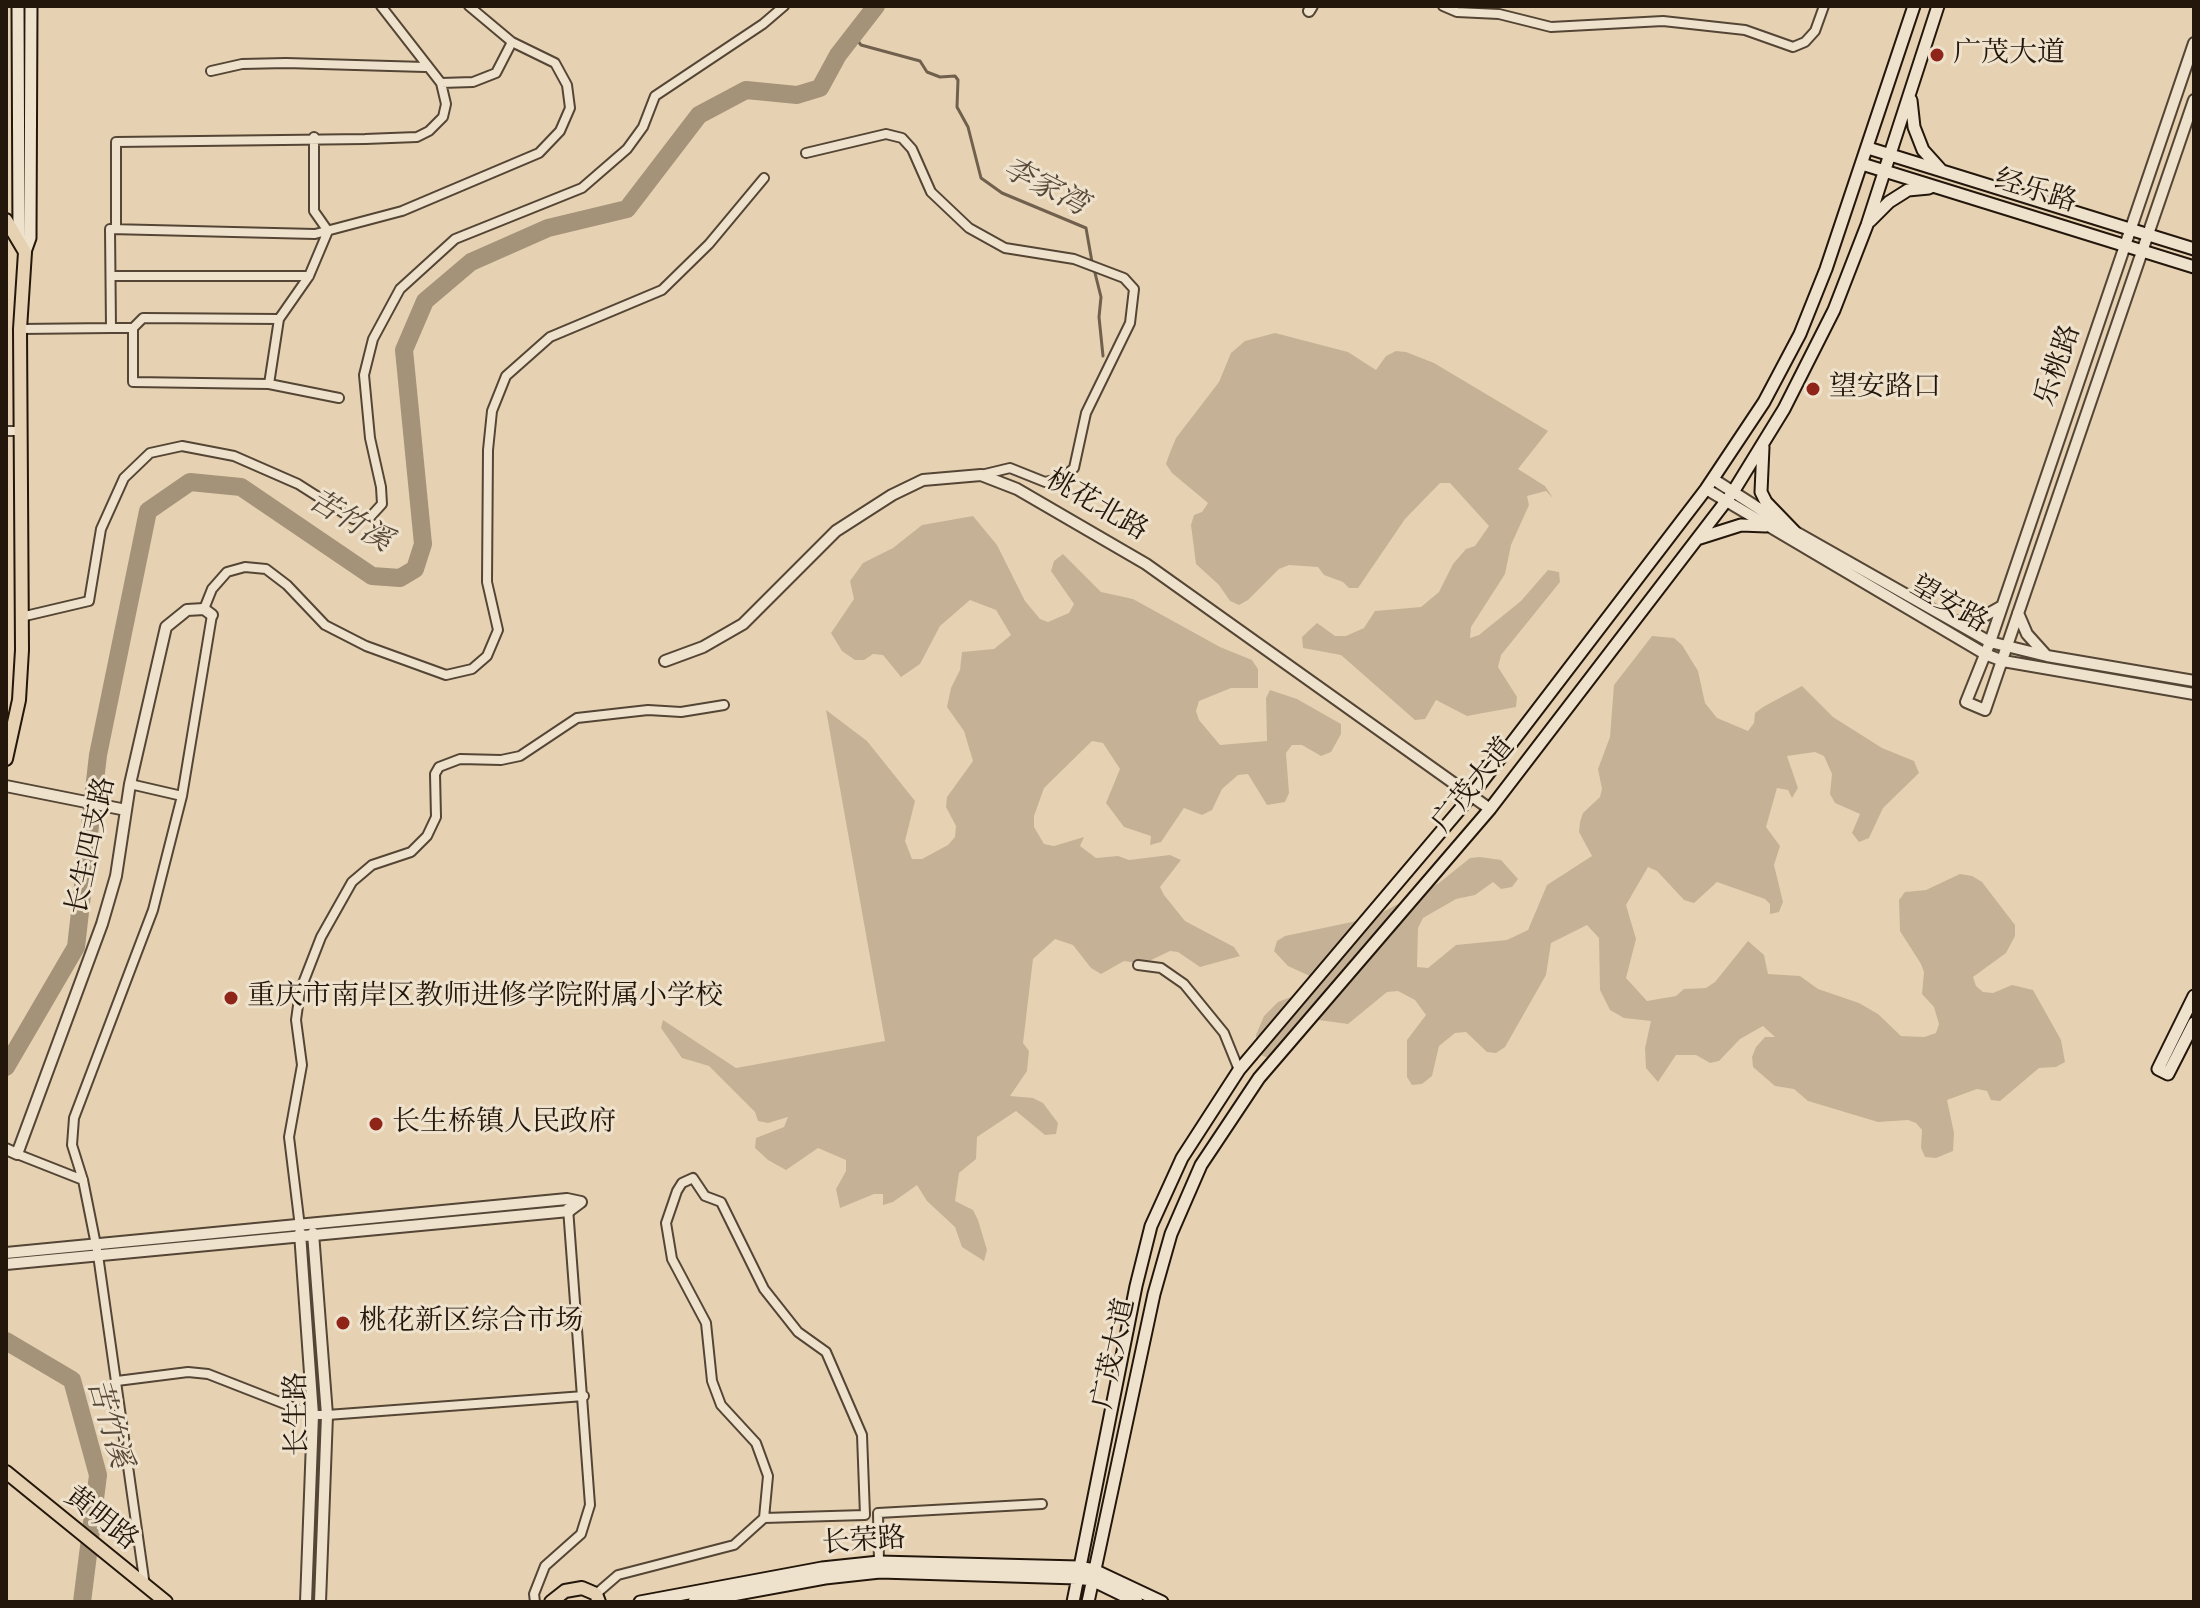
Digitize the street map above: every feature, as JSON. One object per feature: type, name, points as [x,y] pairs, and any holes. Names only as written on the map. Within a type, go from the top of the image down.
[{"type":"highway","points":[[6,220],[25,252],[20,329],[19,700],[6,759]]},
{"type":"highway","name":"黄明路","points":[[6,1472],[46,1508],[166,1602]]},
{"type":"highway","points":[[551,1602],[565,1591],[582,1588],[597,1598]]},
{"type":"main road","points":[[18,6],[19,238]]},
{"type":"main road","points":[[25,252],[30,238],[31,6]]},
{"type":"main road","points":[[1914,8],[1917,24],[1926,25],[1936,11]]},
{"type":"main road","name":"广茂大道","points":[[1073,1602],[1151,1226],[1182,1158],[1239,1070],[1472,795],[1709,484],[1764,402],[1800,334],[1868,148],[1914,8]]},
{"type":"main road","name":"广茂大道","points":[[1088,1602],[1154,1294],[1171,1234],[1201,1165],[1259,1078],[1490,809],[1730,497],[1819,342],[1867,225],[1936,11]]},
{"type":"main road","points":[[1910,93],[1914,127],[1923,150],[1941,170]]},
{"type":"main road","name":"经乐路","points":[[1868,148],[2194,249]]},
{"type":"main road","name":"经乐路","points":[[1862,164],[2194,267]]},
{"type":"main road","points":[[1867,225],[1889,202],[1908,190],[1937,187]]},
{"type":"main road","points":[[1763,442],[1761,492],[1766,502],[1794,531]]},
{"type":"main road","points":[[1696,541],[1713,531],[1741,525],[1766,526]]},
{"type":"main road","points":[[2194,996],[2163,1071],[2194,1023]]},
{"type":"main road","name":"长荣路","points":[[640,1602],[822,1568],[879,1562],[1093,1575]]},
{"type":"main road","name":"长荣路","points":[[694,1602],[825,1578],[880,1572],[1078,1573]]},
{"type":"main road","points":[[1093,1575],[1137,1602]]},
{"type":"main road","points":[[1093,1575],[1162,1602]]},
{"type":"street","points":[[116,229],[116,142],[417,137],[429,131],[443,117],[446,104],[441,83],[425,67],[381,6]]},
{"type":"street","points":[[111,328],[110,229],[328,231],[402,211],[539,153],[560,131],[570,108],[567,85],[555,63],[512,42],[469,6]]},
{"type":"street","points":[[21,617],[89,601],[101,529],[124,478],[150,453],[182,446],[234,456],[298,484],[353,519],[371,516],[382,504],[370,438],[364,375],[373,339],[400,289],[455,239],[582,188],[627,149],[643,127],[655,96],[763,24],[784,6]]},
{"type":"street","points":[[1443,6],[1457,12],[1499,14],[1551,27],[1663,21],[1745,30],[1793,47],[1805,42],[1815,31],[1824,6]]},
{"type":"street","points":[[441,83],[473,82],[496,73],[512,42]]},
{"type":"street","name":"乐桃路","points":[[2194,43],[1990,642],[1966,702],[1985,710],[2194,100]]},
{"type":"street","points":[[211,71],[242,64],[286,63],[425,67]]},
{"type":"street","points":[[806,153],[886,134],[902,138],[912,149],[931,192],[969,228],[1005,248],[1074,259],[1124,278],[1134,289],[1135,302],[1130,323],[1086,413],[1074,468],[1061,479],[1045,482],[1010,468],[981,475]]},
{"type":"street","points":[[314,137],[314,211],[328,231]]},
{"type":"street","points":[[140,1582],[117,1381],[97,1250],[83,1180],[72,1145],[74,1118],[153,910],[182,796],[212,589],[227,572],[245,567],[266,569],[287,585],[325,625],[366,646],[446,675],[472,669],[487,656],[498,630],[487,582],[488,450],[492,411],[506,376],[550,337],[662,290],[709,244],[764,178]]},
{"type":"street","points":[[269,384],[279,319],[309,276],[328,231]]},
{"type":"street","points":[[111,276],[309,276]]},
{"type":"street","points":[[20,329],[133,328],[143,318],[279,319]]},
{"type":"street","points":[[133,328],[133,382],[269,384],[339,398]]},
{"type":"street","points":[[6,431],[20,431]]},
{"type":"street","name":"桃花北路","points":[[665,661],[703,647],[743,624],[836,531],[892,495],[923,480],[981,475],[1017,489],[1146,564],[1490,809]]},
{"type":"street","name":"望安路","points":[[1709,484],[1990,642],[2047,656],[2194,681]]},
{"type":"street","name":"望安路","points":[[1730,497],[1766,526],[1985,654],[2003,661],[2194,694]]},
{"type":"street","points":[[1953,623],[1979,619],[2002,606]]},
{"type":"street","name":"长生四支路","points":[[17,1154],[102,924],[116,876],[130,784],[166,627],[187,610],[208,612]]},
{"type":"street","points":[[2018,613],[2027,634],[2047,656]]},
{"type":"street","points":[[300,1232],[289,1137],[302,1065],[296,1020],[300,991],[321,937],[352,882],[372,865],[388,863],[411,852],[427,836],[436,817],[435,774],[439,767],[460,759],[501,760],[520,756],[577,718],[648,710],[681,712],[724,705]]},
{"type":"street","points":[[130,784],[182,796]]},
{"type":"street","points":[[6,786],[126,810]]},
{"type":"street","points":[[1138,965],[1161,968],[1184,984],[1224,1033],[1239,1070]]},
{"type":"street","points":[[6,1149],[83,1180]]},
{"type":"street","points":[[597,1598],[618,1575],[734,1545],[764,1518],[865,1515],[862,1435],[826,1352],[798,1332],[764,1289],[721,1202],[705,1196],[693,1178],[682,1183],[677,1191],[666,1223],[672,1259],[706,1323],[712,1381],[721,1405],[756,1443],[768,1476],[764,1518]]},
{"type":"street","points":[[300,1232],[313,1237],[568,1205]]},
{"type":"street","points":[[6,1253],[97,1250],[300,1232],[312,1225],[568,1205]]},
{"type":"street","points":[[535,1602],[534,1594],[545,1566],[581,1534],[590,1505],[568,1205]]},
{"type":"street","name":"长生路","points":[[312,1225],[327,1415],[320,1602]]},
{"type":"street","name":"长生路","points":[[300,1232],[313,1415],[306,1602]]},
{"type":"street","points":[[6,1264],[97,1250]]},
{"type":"street","points":[[117,1381],[188,1372],[208,1374],[313,1415],[584,1396]]},
{"type":"street","points":[[879,1562],[878,1513],[1042,1504]]},
{"type":"shaded area","points":[[1275,333],[1348,352],[1376,370],[1386,356],[1396,351],[1406,352],[1434,363],[1548,431],[1518,469],[1545,486],[1553,498],[1546,491],[1527,496],[1529,505],[1511,545],[1505,574],[1471,627],[1470,638],[1479,635],[1521,601],[1548,570],[1559,572],[1560,582],[1501,655],[1498,667],[1517,697],[1516,707],[1467,716],[1436,700],[1425,719],[1415,720],[1341,655],[1303,648],[1302,637],[1317,623],[1335,636],[1346,636],[1364,628],[1375,611],[1421,607],[1439,592],[1453,564],[1466,549],[1475,546],[1489,526],[1450,483],[1440,483],[1405,519],[1358,588],[1349,588],[1343,582],[1324,575],[1318,567],[1289,565],[1279,569],[1239,605],[1230,601],[1219,585],[1196,564],[1191,525],[1194,515],[1202,512],[1208,503],[1172,473],[1166,464],[1169,455],[1176,438],[1219,382],[1231,353],[1245,341]]},
{"type":"shaded area","points":[[973,516],[997,545],[1025,601],[1040,619],[1048,622],[1069,613],[1074,604],[1051,571],[1054,561],[1063,554],[1101,592],[1133,599],[1220,647],[1252,660],[1258,669],[1258,688],[1231,688],[1199,701],[1196,711],[1199,720],[1220,745],[1267,741],[1266,698],[1270,690],[1297,699],[1341,724],[1341,734],[1331,752],[1321,756],[1302,745],[1292,745],[1286,753],[1289,793],[1285,802],[1267,805],[1248,774],[1238,775],[1222,789],[1212,810],[1202,815],[1184,808],[1161,842],[1150,845],[1151,836],[1124,827],[1106,803],[1120,769],[1103,743],[1092,741],[1044,788],[1034,816],[1034,827],[1044,844],[1054,846],[1084,837],[1080,846],[1096,858],[1118,856],[1129,860],[1170,855],[1181,860],[1160,887],[1164,895],[1185,921],[1234,947],[1240,956],[1200,967],[1178,952],[1170,951],[1143,964],[1124,961],[1101,974],[1091,968],[1073,945],[1055,939],[1033,959],[1023,1043],[1029,1051],[1027,1071],[1010,1096],[1033,1098],[1043,1103],[1058,1123],[1056,1134],[1045,1135],[1016,1111],[977,1137],[976,1159],[959,1173],[955,1201],[973,1210],[978,1220],[987,1250],[984,1261],[962,1247],[955,1227],[927,1201],[917,1185],[893,1202],[883,1205],[883,1194],[874,1194],[840,1208],[836,1189],[846,1171],[846,1160],[818,1148],[786,1170],[768,1160],[755,1148],[756,1138],[784,1127],[788,1117],[768,1123],[758,1121],[755,1112],[709,1066],[682,1058],[661,1028],[663,1020],[736,1068],[885,1041],[826,710],[867,741],[915,801],[905,841],[912,859],[922,859],[948,845],[955,837],[956,826],[946,807],[947,797],[973,761],[964,731],[947,707],[951,688],[960,670],[962,652],[994,649],[1011,635],[996,610],[970,600],[940,626],[920,664],[901,677],[883,655],[873,654],[864,660],[855,660],[842,651],[831,633],[854,599],[850,581],[863,563],[893,548],[922,525]]},
{"type":"shaded area","points":[[1652,636],[1674,638],[1682,645],[1698,671],[1705,703],[1717,718],[1748,731],[1754,723],[1755,713],[1802,686],[1833,717],[1882,748],[1914,761],[1919,773],[1883,808],[1869,838],[1859,842],[1852,833],[1860,814],[1835,803],[1830,794],[1832,774],[1824,756],[1815,752],[1787,756],[1798,788],[1792,798],[1788,790],[1777,788],[1766,827],[1780,846],[1774,865],[1783,902],[1779,912],[1770,914],[1770,904],[1765,899],[1717,882],[1694,903],[1684,900],[1657,871],[1648,867],[1626,905],[1636,939],[1626,978],[1647,1001],[1676,996],[1684,989],[1706,988],[1715,982],[1748,941],[1764,955],[1768,974],[1800,976],[1818,989],[1859,1003],[1878,1014],[1901,1036],[1924,1037],[1936,1033],[1939,1024],[1934,1007],[1922,994],[1924,972],[1921,964],[1900,931],[1899,900],[1905,892],[1926,890],[1960,874],[1972,876],[1982,882],[2015,925],[2015,936],[2006,953],[1973,977],[1976,986],[1983,992],[1993,993],[2012,985],[2033,990],[2061,1040],[2065,1062],[2056,1067],[2039,1068],[2000,1101],[1991,1100],[1987,1091],[1977,1089],[1947,1100],[1954,1133],[1953,1151],[1936,1158],[1925,1157],[1921,1148],[1922,1130],[1916,1123],[1908,1120],[1878,1122],[1808,1101],[1794,1089],[1775,1086],[1753,1067],[1752,1057],[1756,1047],[1765,1037],[1775,1037],[1763,1026],[1740,1039],[1719,1061],[1710,1063],[1696,1055],[1676,1055],[1658,1082],[1646,1068],[1645,1048],[1651,1021],[1624,1018],[1610,1010],[1600,990],[1599,938],[1587,925],[1551,943],[1546,975],[1505,1047],[1496,1053],[1487,1052],[1466,1032],[1455,1033],[1439,1046],[1432,1076],[1422,1084],[1412,1085],[1407,1077],[1407,1040],[1426,1015],[1415,1000],[1398,991],[1387,992],[1348,1024],[1319,1020],[1268,1058],[1259,1054],[1256,1035],[1264,1016],[1278,1002],[1299,994],[1312,977],[1288,966],[1274,951],[1277,941],[1285,936],[1371,918],[1439,883],[1470,858],[1480,857],[1501,860],[1518,879],[1512,887],[1501,889],[1493,882],[1475,895],[1456,899],[1423,918],[1418,928],[1417,967],[1428,968],[1456,945],[1507,940],[1528,930],[1547,885],[1592,856],[1579,832],[1580,822],[1583,813],[1600,797],[1602,789],[1598,769],[1610,737],[1614,685]]},
{"type":"waterway","name":"苦竹溪","points":[[6,1067],[76,947],[98,755],[148,511],[190,482],[241,487],[372,576],[400,578],[415,569],[423,544],[404,350],[425,301],[471,262],[548,228],[627,209],[699,115],[746,90],[797,95],[820,88],[838,55],[876,6]]},
{"type":"waterway","name":"李家湾","points":[[854,36],[861,45],[920,61],[927,72],[940,77],[955,76],[958,80],[957,107],[968,127],[981,178],[1002,193],[1086,228],[1092,262]]},
{"type":"waterway","name":"李家湾","points":[[1094,269],[1101,297],[1099,317],[1103,356]]},
{"type":"waterway","name":"苦竹溪","points":[[6,1341],[72,1380],[98,1475],[82,1602]]},
{"type":"place","name":"广茂大道","points":[[1937,55]]},
{"type":"place","name":"望安路口","points":[[1813,389]]},
{"type":"place","name":"重庆市南岸区教师进修学院附属小学校","points":[[231,998]]},
{"type":"place","name":"长生桥镇人民政府","points":[[376,1124]]},
{"type":"place","name":"桃花新区综合市场","points":[[343,1323]]}]
